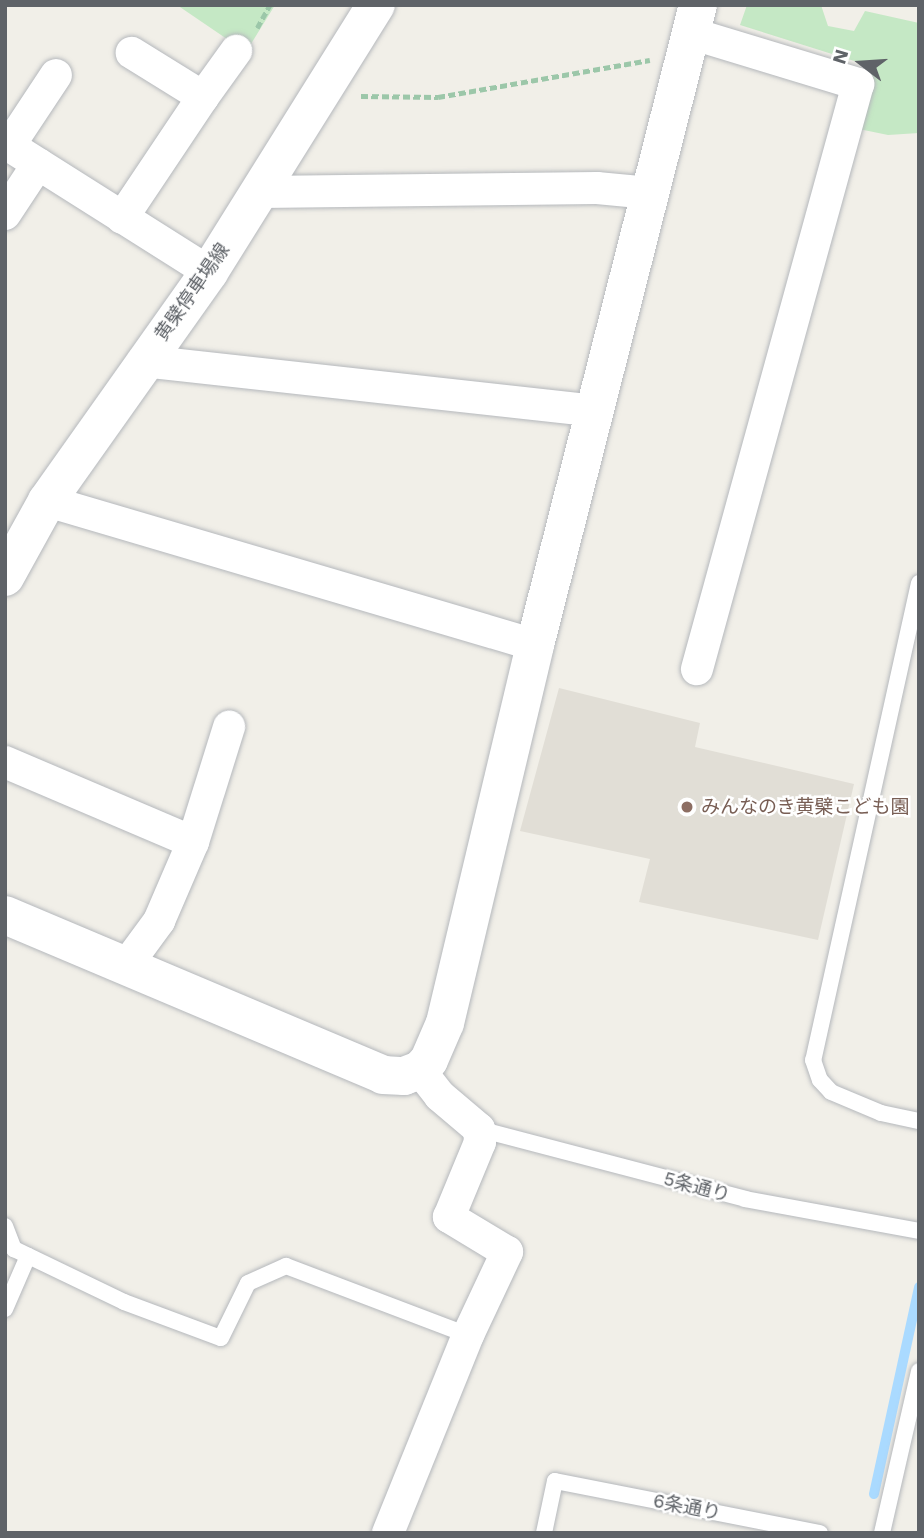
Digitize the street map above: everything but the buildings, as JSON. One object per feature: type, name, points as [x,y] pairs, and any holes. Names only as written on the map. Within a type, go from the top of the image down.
[{"type":"street","name":"黄檗停車場線","points":[[5,577],[47,501],[143,361],[209,272],[322,96],[376,5]]},
{"type":"street","points":[[5,915],[383,1075],[404,1076],[420,1070],[438,1049],[593,411],[691,32],[858,84],[697,669]]},
{"type":"street","points":[[122,218],[236,51]]},
{"type":"street","points":[[132,53],[203,97]]},
{"type":"street","points":[[55,75],[7,144],[209,272]]},
{"type":"street","points":[[5,214],[38,164]]},
{"type":"street","points":[[261,192],[597,188],[650,193]]},
{"type":"street","points":[[143,361],[593,411]]},
{"type":"street","points":[[47,501],[535,645]]},
{"type":"street","points":[[126,966],[159,921],[193,842],[229,727]]},
{"type":"street","points":[[5,762],[193,842]]},
{"type":"street","points":[[388,1533],[468,1335],[507,1252],[449,1216],[480,1142],[479,1129],[440,1096],[420,1070]]},
{"type":"lane","points":[[919,583],[813,1060],[820,1080],[831,1091],[872,1110],[919,1121]]},
{"type":"lane","name":"5条通り","points":[[479,1129],[746,1199],[918,1231]]},
{"type":"lane","points":[[5,1226],[14,1249],[27,1256],[124,1303],[221,1338],[248,1283],[286,1266],[468,1335]]},
{"type":"lane","points":[[5,1309],[27,1256]]},
{"type":"lane","points":[[882,1533],[919,1371]]},
{"type":"lane","name":"6条通り","points":[[544,1533],[555,1481],[820,1533]]},
{"type":"path","points":[[322,96],[438,97],[691,32]]},
{"type":"shaded area","name":"みんなのき黄檗こども園","points":[[559,688],[700,723],[695,747],[854,784],[818,940],[639,902],[650,859],[520,831]]},
{"type":"green space","points":[[177,5],[275,5],[246,52]]},
{"type":"green space","points":[[747,5],[821,5],[828,26],[854,31],[865,11],[919,23],[919,133],[888,135],[854,128],[867,65],[740,25]]},
{"type":"waterway","points":[[874,1494],[919,1287]]},
{"type":"place","name":"みんなのき黄檗こども園","points":[[687,807]]}]
